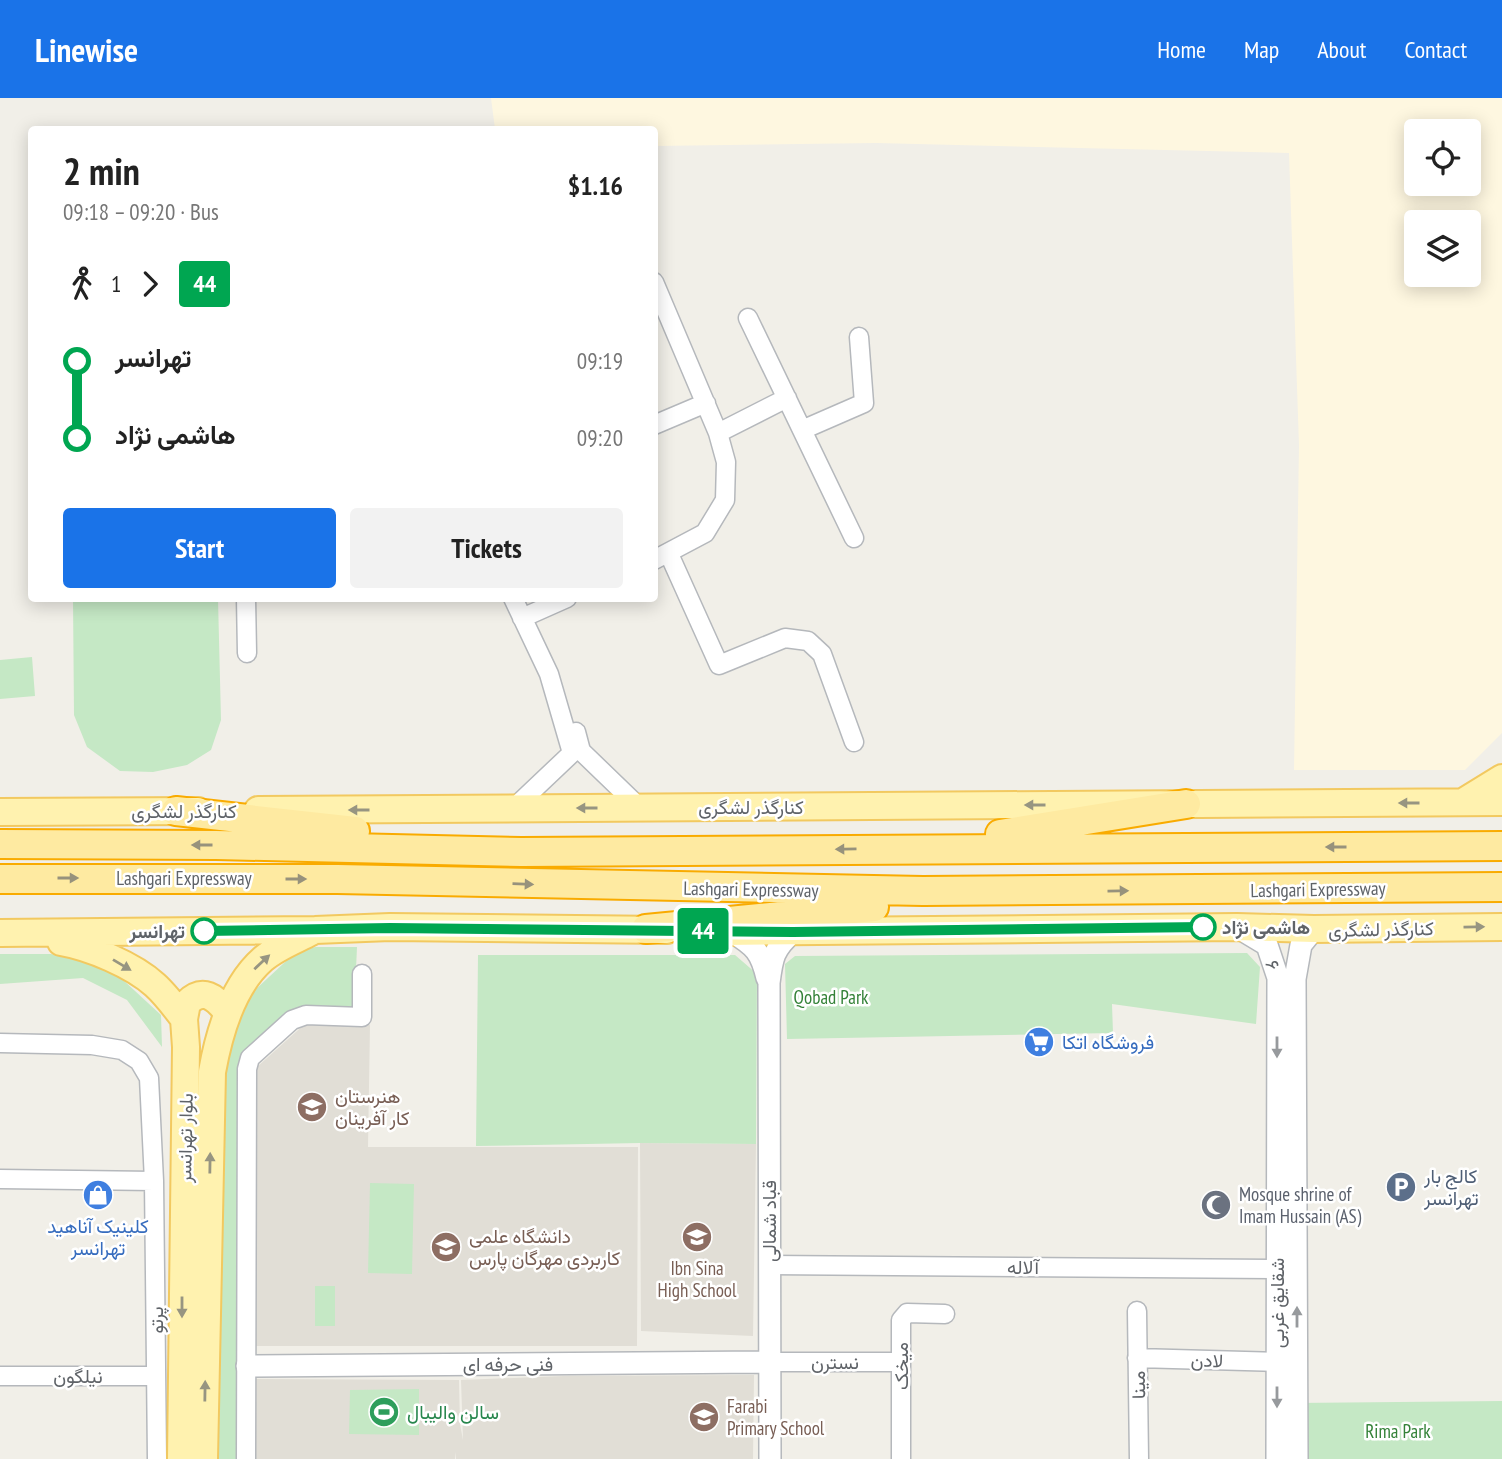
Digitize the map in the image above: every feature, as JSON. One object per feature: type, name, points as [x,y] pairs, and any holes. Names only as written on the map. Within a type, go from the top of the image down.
[{"type":"highway","points":[[915,848],[1186,804]]},
{"type":"highway","points":[[176,811],[334,830],[401,835],[521,852]]},
{"type":"highway","name":"Lashgari Expressway","points":[[0,844],[521,852],[1502,846]]},
{"type":"highway","name":"Lashgari Expressway","points":[[0,879],[337,878],[676,887],[1077,891],[1502,887]]},
{"type":"highway","points":[[646,929],[824,911],[1077,891]]},
{"type":"main road","points":[[1463,802],[1502,778]]},
{"type":"main road","name":"کنارگذر لشگری","points":[[0,812],[1502,802]]},
{"type":"main road","name":"کنارگذر لشگری","points":[[5,933],[390,928],[793,932],[1502,927]]},
{"type":"main road","name":"بلوار تهرانسر","points":[[204,1459],[212,1072],[220,1032],[227,1012],[248,976],[263,959],[315,930]]},
{"type":"main road","points":[[5,933],[86,947],[114,960],[153,983],[184,1018]]},
{"type":"main road","points":[[184,1018],[187,1003],[206,993],[218,1000],[227,1012]]},
{"type":"main road","name":"بلوار تهرانسر","points":[[181,1459],[186,1099],[184,1018]]},
{"type":"street","points":[[658,291],[718,433],[726,462],[725,500],[705,533],[662,557],[719,665],[785,638],[808,641],[822,654],[854,742]]},
{"type":"street","points":[[748,318],[854,538]]},
{"type":"street","points":[[802,430],[863,403],[859,337]]},
{"type":"street","points":[[718,433],[787,398]]},
{"type":"street","points":[[658,423],[706,403]]},
{"type":"street","points":[[247,602],[247,653]]},
{"type":"street","points":[[526,610],[553,602]]},
{"type":"street","points":[[526,610],[558,670],[581,751],[640,808]]},
{"type":"street","points":[[513,809],[572,753],[549,674],[526,610]]},
{"type":"street","name":"۶","points":[[1237,927],[1267,944],[1286,979]]},
{"type":"street","points":[[1286,979],[1301,946],[1314,929]]},
{"type":"street","points":[[732,932],[757,950],[769,984]]},
{"type":"street","points":[[769,984],[776,948],[793,932]]},
{"type":"street","points":[[246,1459],[247,1069],[250,1058],[292,1020],[306,1015],[362,1017],[362,974]]},
{"type":"street","name":"شقایق غربی","points":[[1286,979],[1287,1198],[1297,1459]]},
{"type":"street","name":"قباد شمالی","points":[[769,984],[770,1459]]},
{"type":"street","name":"پرتو","points":[[0,1043],[92,1045],[122,1050],[133,1056],[149,1078],[154,1181],[157,1459]]},
{"type":"street","points":[[0,1179],[154,1181]]},
{"type":"street","name":"شقایق غربی","points":[[1277,1459],[1277,1269],[1287,1198]]},
{"type":"street","points":[[156,1301],[183,1254]]},
{"type":"street","name":"آلاله","points":[[769,1265],[1277,1269]]},
{"type":"street","name":"مینا","points":[[1137,1311],[1139,1459]]},
{"type":"street","name":"میخک","points":[[901,1459],[903,1315],[946,1314]]},
{"type":"street","name":"لادن","points":[[1137,1358],[1277,1362]]},
{"type":"street","name":"فنی حرفه ای","points":[[247,1366],[769,1362]]},
{"type":"street","name":"نسترن","points":[[769,1362],[901,1362]]},
{"type":"street","name":"نیلگون","points":[[0,1376],[156,1376]]},
{"type":"shaded area","points":[[491,98],[1502,98],[1502,733],[1465,770],[1294,770],[1299,445],[1289,153],[876,143],[658,146],[658,126],[495,126]]},
{"type":"shaded area","name":"دانشگاه علمی کاربردی مهرگان پارس","points":[[307,1022],[370,1025],[368,1147],[638,1147],[637,1346],[253,1346],[257,1067]]},
{"type":"shaded area","name":"Ibn Sina High School","points":[[640,1143],[756,1144],[753,1336],[641,1331]]},
{"type":"shaded area","points":[[754,1375],[753,1459],[456,1459],[456,1452],[455,1459],[252,1459],[255,1379],[459,1380],[463,1440],[461,1380],[564,1376]]},
{"type":"green space","points":[[73,602],[218,602],[221,720],[211,750],[187,765],[153,772],[120,771],[87,747],[74,715]]},
{"type":"green space","points":[[32,657],[35,696],[0,699],[0,660]]},
{"type":"green space","points":[[357,947],[354,1014],[304,1013],[249,1053],[238,1249],[237,1459],[214,1459],[218,1057],[255,990],[298,950]]},
{"type":"green space","name":"Qobad Park","points":[[1247,953],[1260,967],[1256,1024],[1112,1004],[1113,1033],[787,1039],[785,964],[795,956]]},
{"type":"green space","points":[[0,954],[51,954],[108,966],[161,1015],[162,1047],[127,1000],[83,978],[0,984]]},
{"type":"green space","points":[[478,955],[735,955],[757,974],[756,1144],[476,1146]]},
{"type":"green space","points":[[370,1183],[414,1184],[412,1274],[368,1273]]},
{"type":"green space","points":[[315,1286],[335,1286],[335,1326],[315,1326]]},
{"type":"green space","name":"سالن والیبال","points":[[419,1389],[419,1435],[349,1434],[350,1390]]},
{"type":"green space","name":"Rima Park","points":[[1502,1401],[1502,1459],[1293,1459],[1294,1403]]},
{"type":"bus line","name":"44","points":[[204,931],[390,928],[793,932],[1203,927]]},
{"type":"place","name":"هاشمی نژاد","points":[[1203,927]]},
{"type":"place","name":"تهرانسر","points":[[204,931]]},
{"type":"place","name":"فروشگاه اتکا","points":[[1039,1042]]},
{"type":"place","name":"هنرستان کار آفرینان","points":[[312,1107]]},
{"type":"place","name":"کالج بار تهرانسر","points":[[1401,1187]]},
{"type":"place","name":"کلینیک آناهید تهرانسر","points":[[98,1195]]},
{"type":"place","name":"Mosque shrine of Imam Hussain (AS)","points":[[1216,1205]]},
{"type":"place","name":"Ibn Sina High School","points":[[697,1237]]},
{"type":"place","name":"دانشگاه علمی کاربردی مهرگان پارس","points":[[446,1247]]},
{"type":"place","name":"سالن والیبال","points":[[384,1412]]},
{"type":"place","name":"Farabi Primary School","points":[[704,1417]]}]
